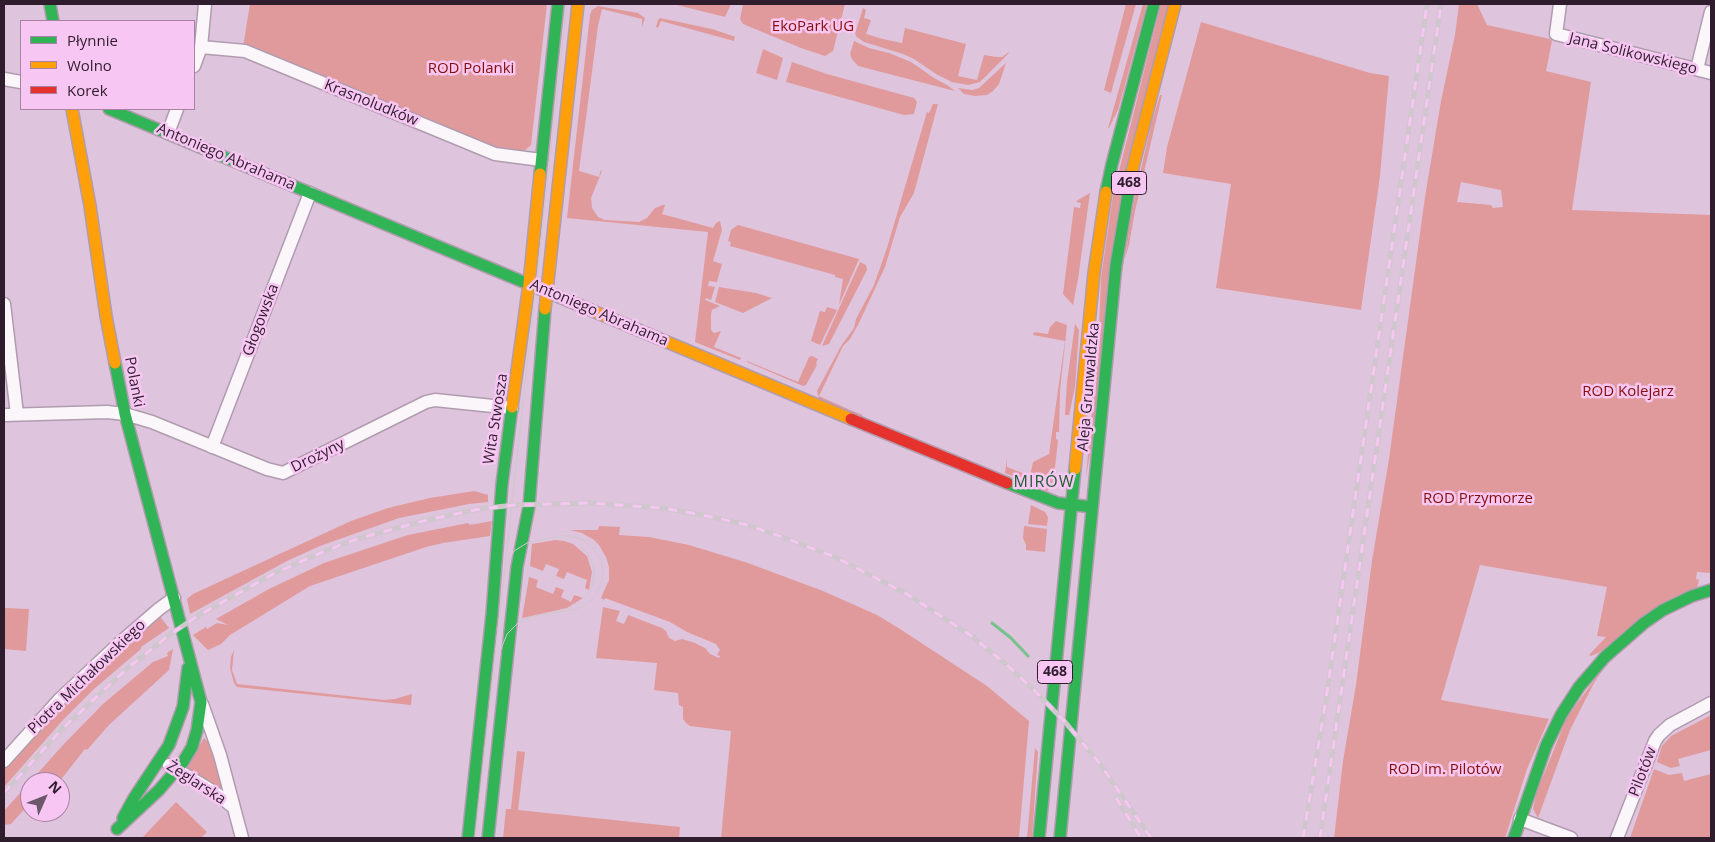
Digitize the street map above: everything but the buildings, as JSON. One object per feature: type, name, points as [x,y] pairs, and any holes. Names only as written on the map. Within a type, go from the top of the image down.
[{"type":"street","points":[[50,4],[53,20]]},
{"type":"street","points":[[195,63],[201,47],[205,4]]},
{"type":"street","name":"Wita Stwosza","points":[[468,838],[492,614],[502,484],[530,284],[558,4]]},
{"type":"street","points":[[488,838],[517,567],[529,506],[537,394],[578,4]]},
{"type":"street","name":"Aleja Grunwaldzka","points":[[1039,838],[1094,272],[1112,164],[1154,4]]},
{"type":"street","name":"Aleja Grunwaldzka","points":[[1060,838],[1116,265],[1135,156],[1176,4]]},
{"type":"street","name":"Jana Solikowskiego","points":[[1560,4],[1556,34],[1711,73]]},
{"type":"street","points":[[1697,69],[1711,12]]},
{"type":"street","name":"Krasnoludków","points":[[201,47],[245,51],[495,154],[542,160]]},
{"type":"street","points":[[4,79],[20,82]]},
{"type":"street","name":"Polanki","points":[[72,110],[90,206],[106,316],[125,414],[201,702]]},
{"type":"street","name":"Antoniego Abrahama","points":[[112,110],[1004,483],[1055,502],[1092,507]]},
{"type":"street","points":[[168,133],[177,110]]},
{"type":"street","name":"Głogowska","points":[[212,447],[310,193]]},
{"type":"street","points":[[4,304],[10,414]]},
{"type":"street","name":"Drożyny","points":[[10,414],[107,412],[125,414],[152,422],[212,447],[283,473],[426,402],[435,400],[512,408]]},
{"type":"street","points":[[1065,573],[1086,575]]},
{"type":"street","points":[[1514,838],[1546,746],[1561,715],[1579,687],[1601,662],[1644,623],[1662,610],[1692,596],[1711,590]]},
{"type":"street","name":"Piotra Michałowskiego","points":[[4,761],[43,717],[74,686],[122,641],[174,598]]},
{"type":"street","points":[[114,834],[134,798],[160,760],[178,724],[183,707],[190,657]]},
{"type":"street","points":[[114,834],[177,771],[192,747],[197,730],[201,702]]},
{"type":"street","name":"Żeglarska","points":[[201,702],[220,755],[242,838]]},
{"type":"street","name":"Pilotów","points":[[1617,838],[1652,747],[1659,735],[1670,725],[1711,704]]},
{"type":"street","points":[[178,724],[213,736]]},
{"type":"street","name":"Żeglarska","points":[[160,760],[217,794],[232,806]]},
{"type":"street","points":[[1520,819],[1571,838]]},
{"type":"green space","name":"ROD Polanki","points":[[250,4],[547,4],[531,145],[522,153],[493,150],[243,47]]},
{"type":"green space","points":[[673,4],[731,4],[725,17]]},
{"type":"green space","name":"EkoPark UG","points":[[743,4],[845,4],[833,51],[825,56],[743,24],[740,19]]},
{"type":"green space","points":[[1126,4],[1136,4],[1111,93],[1104,90]]},
{"type":"green space","points":[[1143,4],[1147,4],[1118,110],[1108,128]]},
{"type":"green space","points":[[1161,4],[1169,4],[1086,477],[1099,330],[1101,278],[1113,195]]},
{"type":"green space","points":[[1459,4],[1477,4],[1487,25],[1550,39],[1552,41],[1546,71],[1591,82],[1572,210],[1711,215],[1711,573],[1697,572],[1696,579],[1699,580],[1697,588],[1591,656],[1589,655],[1606,637],[1597,636],[1607,587],[1480,565],[1441,700],[1549,719],[1527,769],[1505,838],[1334,838],[1343,761],[1389,459],[1425,197],[1441,101],[1455,35]],"holes":[[[1461,182],[1501,190],[1503,207],[1493,208],[1491,205],[1457,202]]]},
{"type":"green space","points":[[598,6],[638,13],[645,18],[642,27],[642,19],[602,9],[598,26],[579,171],[599,177],[602,171],[591,198],[592,208],[598,217],[605,220],[639,222],[647,218],[655,208],[665,205],[662,214],[713,228],[720,221],[722,230],[713,261],[722,264],[717,282],[709,281],[708,286],[715,287],[711,300],[706,298],[705,300],[720,306],[712,310],[711,314],[711,330],[714,333],[721,331],[714,347],[741,358],[740,360],[695,342],[708,232],[567,218],[590,15],[592,10]]},
{"type":"green space","points":[[863,8],[866,10],[864,18],[871,20],[866,34],[902,43],[905,28],[966,44],[958,76],[977,80],[984,55],[1002,57],[1009,52],[980,82],[968,85],[952,82],[914,59],[864,42],[857,37],[855,34]]},
{"type":"green space","points":[[660,18],[712,29],[735,37],[734,41],[661,21],[658,28],[656,27]]},
{"type":"green space","points":[[1201,22],[1370,73],[1389,76],[1380,176],[1361,310],[1216,288],[1231,184],[1163,173],[1167,147]]},
{"type":"green space","points":[[854,41],[911,62],[955,91],[858,66],[850,54]]},
{"type":"green space","points":[[763,49],[783,58],[777,80],[756,73]]},
{"type":"green space","points":[[792,62],[827,74],[914,98],[917,102],[914,114],[904,115],[786,82]]},
{"type":"green space","points":[[1006,63],[999,84],[987,95],[975,96],[964,94],[958,88],[972,90],[979,88]]},
{"type":"green space","points":[[1160,95],[1162,95],[1125,259],[1134,200],[1151,125]]},
{"type":"green space","points":[[933,104],[938,104],[914,193],[900,217],[885,267],[858,325],[850,339],[843,346],[819,396],[863,415],[861,416],[819,399],[817,391],[841,346],[854,328],[856,319],[874,285],[887,248],[927,112],[929,113]]},
{"type":"green space","points":[[1090,193],[1073,305],[1063,294],[1074,207],[1080,208],[1081,203],[1076,202]]},
{"type":"green space","points":[[738,225],[859,259],[839,305],[843,279],[835,277],[835,275],[730,246],[731,242],[728,241],[731,230]]},
{"type":"green space","points":[[860,262],[866,265],[867,270],[829,344],[822,346]]},
{"type":"green space","points":[[719,287],[756,293],[772,298],[743,313],[715,302]]},
{"type":"green space","points":[[827,307],[837,310],[820,345],[811,341],[820,311],[825,312]]},
{"type":"green space","points":[[1056,321],[1067,325],[1060,391],[1059,432],[1056,432],[1056,439],[1058,440],[1056,459],[1053,482],[1048,491],[1036,487],[1037,474],[1029,483],[1005,473],[1007,458],[1007,467],[1030,476],[1033,462],[1049,454],[1065,341],[1033,335],[1034,332],[1048,334],[1050,327]]},
{"type":"green space","points":[[1075,324],[1079,330],[1075,387],[1069,415],[1065,415],[1067,382]]},
{"type":"green space","points":[[812,356],[818,359],[817,365],[806,385],[803,386],[747,362],[798,382],[809,357]]},
{"type":"green space","points":[[474,491],[488,495],[488,502],[399,518],[320,546],[287,561],[190,614],[187,599],[193,594],[351,521],[388,508],[430,498]]},
{"type":"green space","points":[[1031,505],[1045,512],[1048,517],[1047,526],[1028,524]]},
{"type":"green space","points":[[492,521],[490,536],[426,547],[310,586],[230,635],[221,644],[208,650],[193,635],[217,623],[228,625],[216,619],[269,589],[324,563],[408,535],[468,523],[470,525]]},
{"type":"green space","points":[[599,526],[620,527],[619,535],[649,537],[689,545],[748,563],[823,591],[877,615],[987,686],[1029,721],[1019,838],[721,838],[731,731],[690,726],[686,723],[683,719],[683,707],[679,705],[678,693],[654,690],[657,663],[596,658],[603,607],[620,611],[616,621],[624,624],[628,615],[662,628],[666,631],[669,638],[675,641],[682,639],[695,643],[719,658],[720,656],[717,655],[720,650],[716,644],[687,632],[670,622],[601,598],[609,580],[609,567],[606,557],[594,540],[582,533],[570,530],[598,530]]},
{"type":"green space","points":[[1024,526],[1047,529],[1045,552],[1026,550],[1023,538]]},
{"type":"green space","points":[[555,540],[573,544],[587,556],[592,572],[589,590],[585,588],[587,580],[567,572],[564,579],[556,576],[559,569],[546,564],[543,571],[530,566],[532,544]]},
{"type":"green space","points":[[529,577],[538,580],[536,587],[553,594],[556,587],[564,590],[561,597],[571,602],[574,595],[583,598],[567,608],[522,618]]},
{"type":"green space","points":[[5,608],[29,609],[26,651],[4,649]]},
{"type":"green space","points":[[158,614],[169,628],[141,647],[94,689],[63,720],[4,787],[4,766],[49,715],[118,650],[135,640],[132,635]]},
{"type":"green space","points":[[173,649],[169,670],[109,725],[87,750],[85,749],[67,772],[39,772],[103,704],[153,662],[168,656],[167,653]]},
{"type":"green space","points":[[234,650],[232,670],[237,684],[384,700],[412,694],[411,705],[237,687],[230,668]]},
{"type":"green space","points":[[1605,666],[1570,730],[1538,818],[1533,809],[1536,794],[1567,717]]},
{"type":"green space","points":[[1711,715],[1711,750],[1678,759],[1680,766],[1671,768],[1657,762],[1662,746],[1671,736]]},
{"type":"green space","points":[[204,738],[210,744],[224,792],[185,770]]},
{"type":"green space","points":[[1035,748],[1038,752],[1032,838],[1027,838]]},
{"type":"green space","points":[[517,751],[525,752],[518,810],[680,827],[679,838],[503,838],[506,809],[511,809]]},
{"type":"green space","points":[[1654,769],[1669,775],[1682,773],[1684,781],[1711,774],[1711,838],[1630,838]]},
{"type":"green space","points":[[20,793],[20,814],[11,824],[4,825],[4,811]]},
{"type":"green space","points":[[176,802],[207,832],[201,838],[142,838]]},
{"type":"waterway","points":[[992,623],[1011,638],[1028,656]]},
{"type":"tram line","points":[[475,838],[567,4]]},
{"type":"tram line","points":[[501,649],[507,634],[520,621],[534,616],[576,609],[588,603],[598,592],[603,576],[601,560],[594,549],[583,540],[571,536],[558,536],[527,543],[514,551],[506,564]]},
{"type":"tram line","points":[[579,544],[588,554],[594,567],[593,584],[588,595]]},
{"type":"railway","points":[[1303,838],[1326,699],[1427,4]]},
{"type":"railway","points":[[1320,838],[1441,4]]},
{"type":"railway","points":[[4,793],[63,728],[129,667],[172,633],[201,614],[273,574],[360,538],[431,519],[480,509],[514,505],[590,503],[662,508],[747,525],[835,557],[907,594],[973,637],[1037,693],[1065,722],[1100,764],[1151,838]]},
{"type":"railway","points":[[1116,798],[1141,838]]},
{"type":"traffic: fast","points":[[50,4],[53,20]]},
{"type":"traffic: fast","points":[[540,174],[558,4]]},
{"type":"traffic: fast","points":[[1106,192],[1154,4]]},
{"type":"traffic: fast","points":[[111,110],[569,301]]},
{"type":"traffic: fast","points":[[1060,838],[1116,265],[1132,171]]},
{"type":"traffic: fast","points":[[488,838],[517,567],[529,506],[545,309]]},
{"type":"traffic: fast","points":[[115,363],[125,414],[201,702],[197,730],[192,747],[183,762],[159,790],[117,829]]},
{"type":"traffic: fast","points":[[468,838],[492,614],[502,484],[512,407]]},
{"type":"traffic: fast","points":[[1039,838],[1075,469]]},
{"type":"traffic: fast","points":[[1007,483],[1058,503],[1092,507]]},
{"type":"traffic: fast","points":[[1514,838],[1546,746],[1561,715],[1579,687],[1605,657],[1644,623],[1663,610],[1692,596],[1711,590]]},
{"type":"traffic: fast","points":[[123,818],[169,745],[183,707],[188,668]]},
{"type":"traffic: slow","points":[[545,309],[578,4]]},
{"type":"traffic: slow","points":[[1132,171],[1175,4]]},
{"type":"traffic: slow","points":[[72,110],[90,206],[115,363]]},
{"type":"traffic: slow","points":[[512,407],[529,284],[540,174]]},
{"type":"traffic: slow","points":[[1075,469],[1094,273],[1106,192]]},
{"type":"traffic: slow","points":[[569,301],[851,419]]},
{"type":"traffic: jam","points":[[851,419],[1007,483]]},
{"type":"district","name":"MIRÓW","points":[[1044,482]]},
{"type":"park label","name":"ROD Kolejarz","points":[[1628,392]]},
{"type":"park label","name":"ROD Przymorze","points":[[1478,499]]},
{"type":"park label","name":"ROD im. Pilotów","points":[[1445,770]]}]
